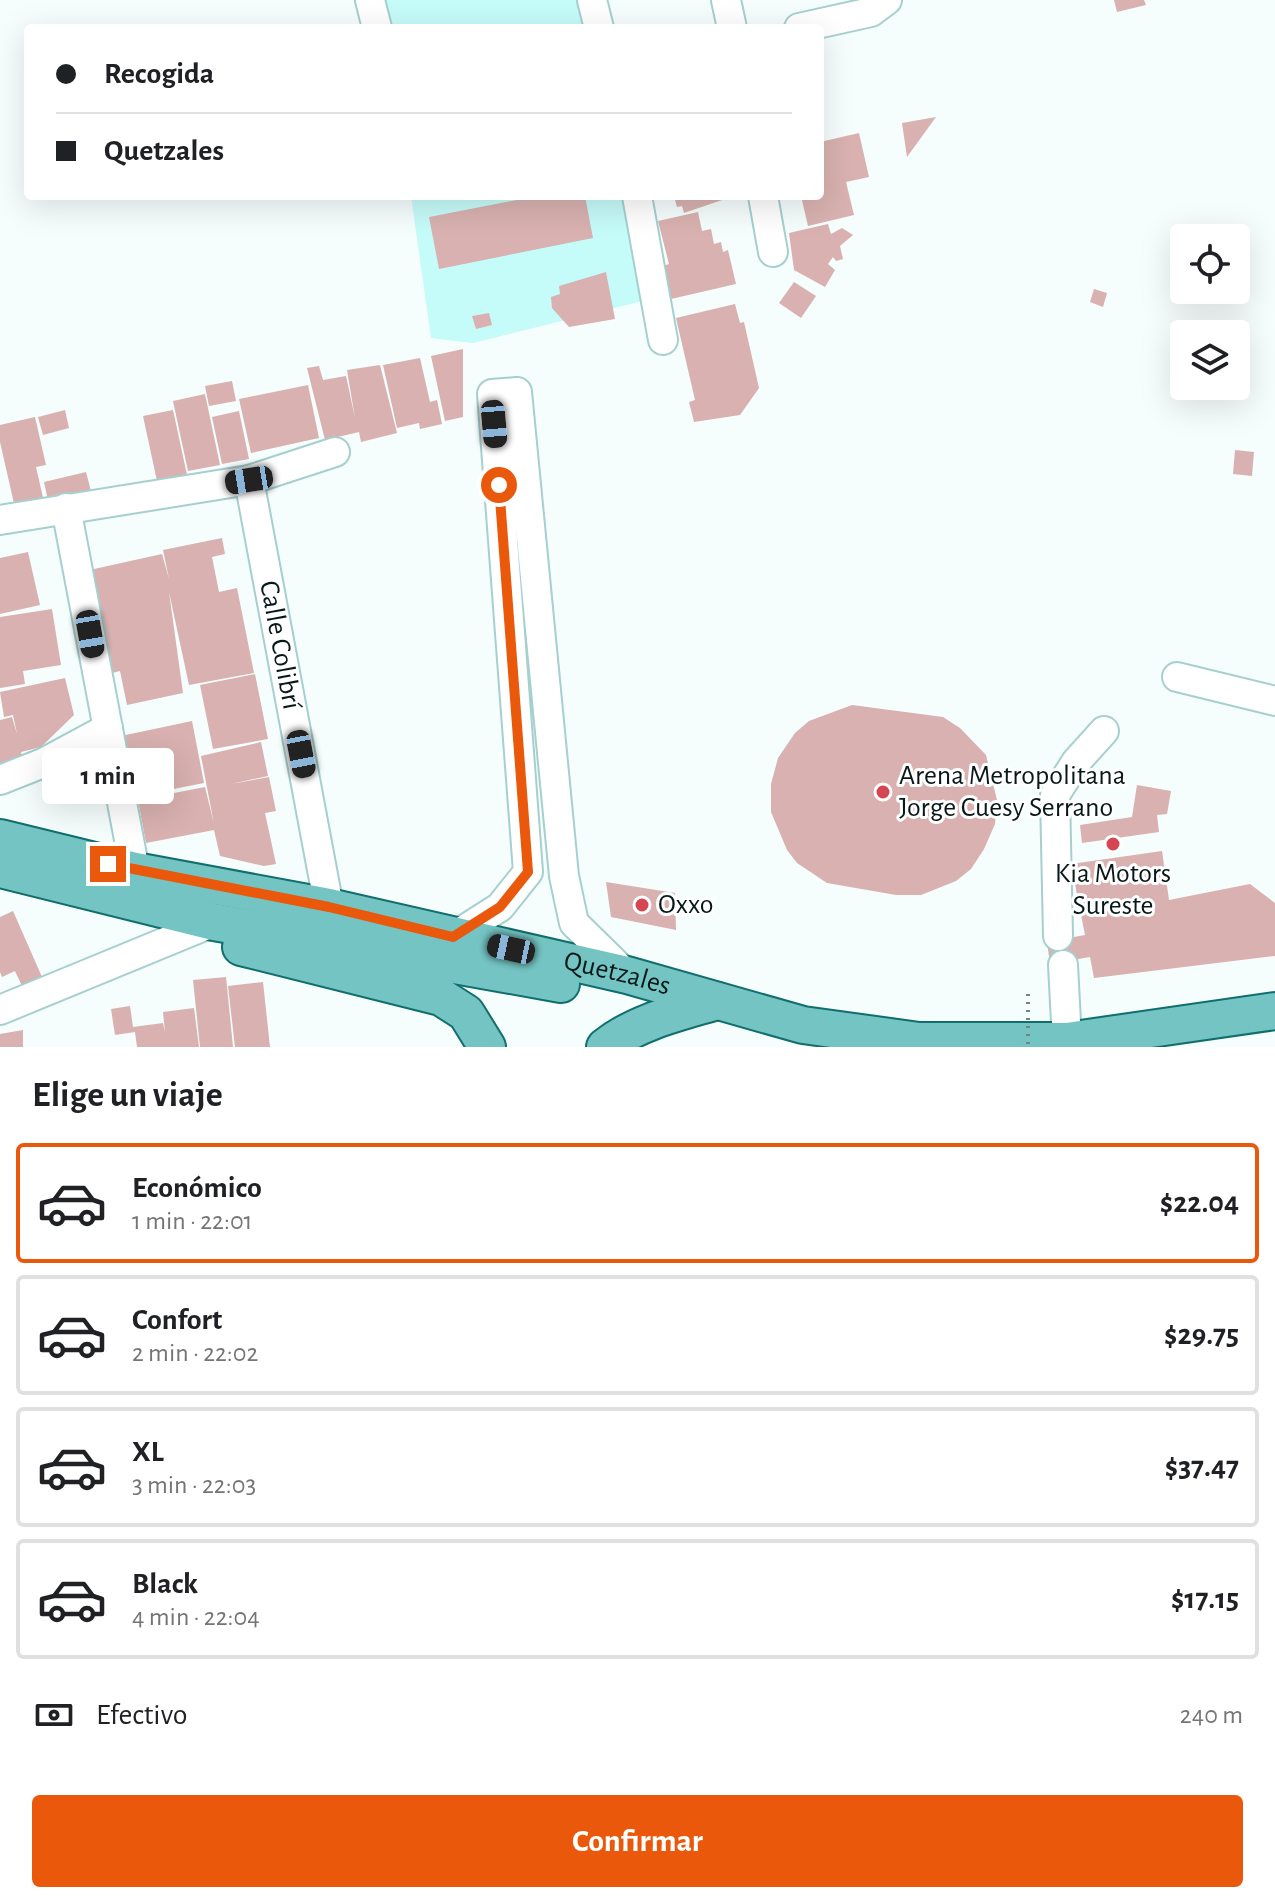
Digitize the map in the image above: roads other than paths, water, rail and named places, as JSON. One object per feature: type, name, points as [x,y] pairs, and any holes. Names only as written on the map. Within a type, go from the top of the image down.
[{"type":"main road","name":"Quetzales","points":[[0,838],[135,871],[329,907],[627,975],[705,1004]]},
{"type":"main road","name":"Quetzales","points":[[0,869],[214,922],[705,1004]]},
{"type":"main road","points":[[214,922],[243,949],[441,997],[466,1013],[487,1047]]},
{"type":"main road","points":[[605,1047],[616,1038],[660,1018],[705,1004],[803,1025],[919,1041],[1067,1041],[1275,1011]]},
{"type":"street","points":[[370,0],[376,24]]},
{"type":"street","points":[[592,0],[598,24]]},
{"type":"street","points":[[726,0],[731,24]]},
{"type":"street","points":[[817,24],[871,12],[887,0]]},
{"type":"street","points":[[638,200],[663,340]]},
{"type":"street","points":[[764,200],[773,252]]},
{"type":"street","points":[[453,937],[500,907],[528,872],[492,394],[517,392],[564,876],[574,923],[627,975]]},
{"type":"street","points":[[0,520],[249,480],[335,452]]},
{"type":"street","name":"Calle Colibrí","points":[[249,480],[329,907]]},
{"type":"street","points":[[66,508],[135,871]]},
{"type":"street","points":[[508,606],[537,601]]},
{"type":"street","points":[[1177,677],[1275,701]]},
{"type":"street","points":[[0,780],[43,763],[108,728]]},
{"type":"street","points":[[1058,936],[1055,795],[1076,762],[1104,731]]},
{"type":"street","points":[[0,1010],[214,922]]},
{"type":"street","points":[[1063,965],[1067,1041]]},
{"type":"place","name":"Arena Metropolitana Jorge Cuesy Serrano","points":[[883,792]]},
{"type":"place","name":"Kia Motors Sureste","points":[[1113,844]]},
{"type":"place","name":"Oxxo","points":[[642,905]]}]
